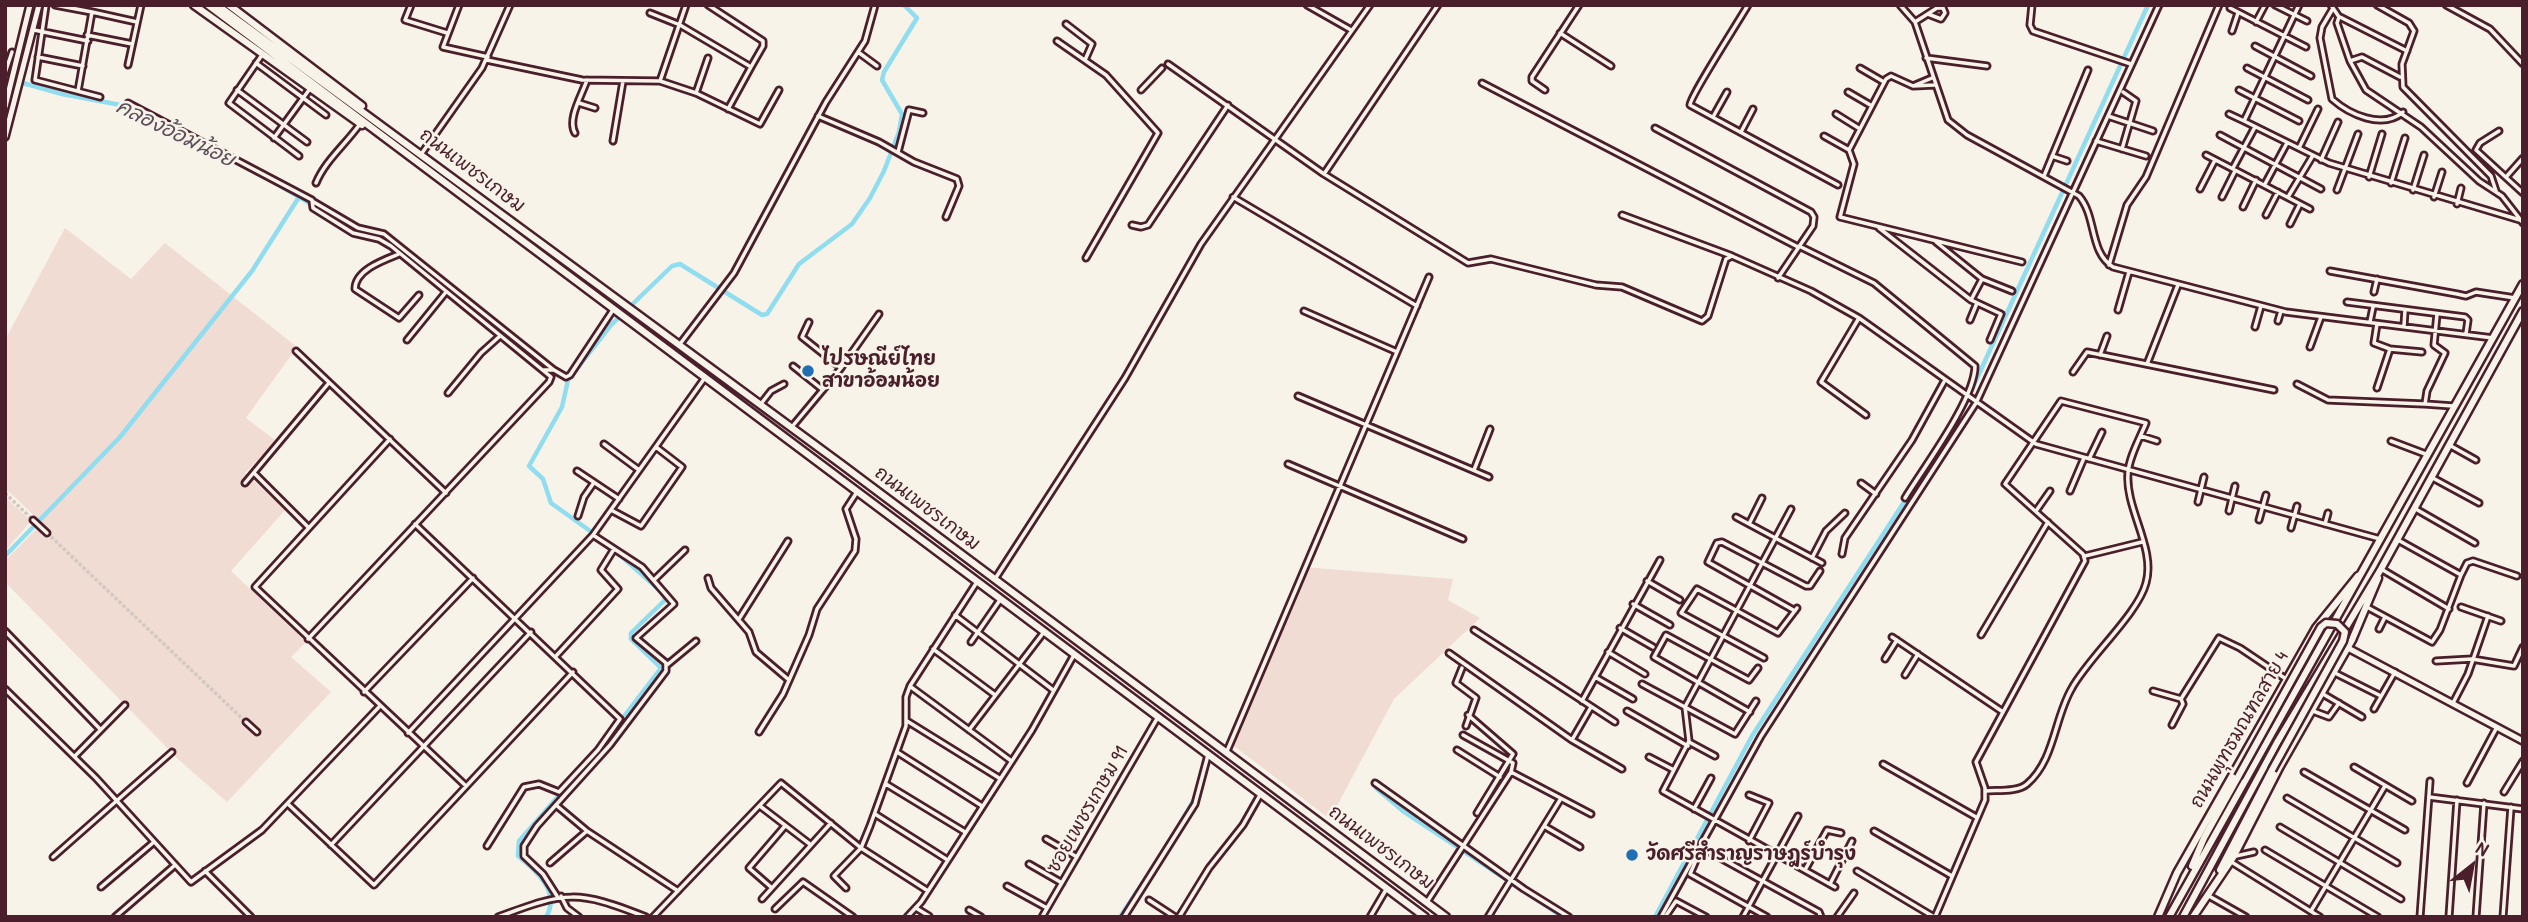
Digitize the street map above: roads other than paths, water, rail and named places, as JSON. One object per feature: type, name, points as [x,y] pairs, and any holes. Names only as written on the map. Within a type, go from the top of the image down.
[{"type":"main road","points":[[5,107],[30,5]]},
{"type":"main road","points":[[5,137],[37,31],[39,5]]},
{"type":"main road","name":"ถนนเพชรเกษม","points":[[194,5],[309,90],[382,136]]},
{"type":"main road","name":"ถนนเพชรเกษม","points":[[208,5],[1425,917]]},
{"type":"main road","name":"ถนนเพชรเกษม","points":[[217,5],[422,153],[1446,917]]},
{"type":"main road","name":"ถนนเพชรเกษม","points":[[229,5],[336,85],[388,128]]},
{"type":"main road","name":"ถนนพุทธมณฑลสาย 4","points":[[2169,917],[2523,284]]},
{"type":"main road","name":"ถนนพุทธมณฑลสาย 4","points":[[2183,917],[2278,741],[2380,570],[2523,311]]},
{"type":"main road","name":"ถนนพุทธมณฑลสาย 4","points":[[2158,917],[2189,851],[2316,628],[2364,569]]},
{"type":"main road","name":"ถนนพุทธมณฑลสาย 4","points":[[2196,916],[2232,859],[2311,710],[2348,648],[2380,570]]},
{"type":"main road","points":[[2168,895],[2204,838],[2321,628],[2326,623],[2337,624],[2345,632],[2343,641],[2239,831],[2212,887]]},
{"type":"main road","points":[[2348,648],[2523,741]]},
{"type":"main road","points":[[2212,867],[2239,831]]},
{"type":"main road","points":[[2187,881],[2204,838]]},
{"type":"street","points":[[46,5],[37,31],[35,80],[100,97]]},
{"type":"street","points":[[55,5],[137,22]]},
{"type":"street","points":[[128,65],[141,5]]},
{"type":"street","points":[[411,5],[405,20],[447,33]]},
{"type":"street","points":[[458,5],[443,47],[487,59],[587,80],[660,81],[696,93],[760,124],[779,90]]},
{"type":"street","points":[[422,153],[487,59],[510,5]]},
{"type":"street","points":[[660,81],[687,5]]},
{"type":"street","points":[[708,5],[763,41],[764,46],[728,108]]},
{"type":"street","points":[[679,345],[722,291],[818,116],[869,32],[875,5]]},
{"type":"street","points":[[1307,5],[1350,30]]},
{"type":"street","points":[[995,579],[1092,432],[1192,258],[1370,5]]},
{"type":"street","points":[[1324,174],[1438,5]]},
{"type":"street","points":[[1545,90],[1532,81],[1532,76],[1579,5]]},
{"type":"street","points":[[1748,5],[1689,101],[1692,108],[1838,185]]},
{"type":"street","points":[[1900,5],[1915,22],[1942,108],[1954,126],[2069,189],[2086,205],[2099,250],[2109,265],[2281,311],[2493,338]]},
{"type":"street","points":[[2032,5],[2030,25],[2033,31],[2127,63]]},
{"type":"street","points":[[1663,917],[1713,821],[1792,688],[1974,402],[2069,189],[2108,117],[2127,63],[2159,5]]},
{"type":"street","points":[[2109,265],[2127,205],[2146,177],[2218,5]]},
{"type":"street","points":[[2256,22],[2265,5]]},
{"type":"street","points":[[2275,5],[2307,22]]},
{"type":"street","points":[[2244,121],[2299,5]]},
{"type":"street","points":[[2377,5],[2412,25],[2414,34],[2400,77],[2406,93],[2491,176],[2496,191]]},
{"type":"street","points":[[2446,5],[2490,29],[2523,64]]},
{"type":"street","points":[[2332,7],[2339,17],[2407,51]]},
{"type":"street","points":[[2332,7],[2331,16],[2322,27],[2320,38],[2332,99],[2359,118],[2393,118],[2403,112]]},
{"type":"street","points":[[2230,8],[2306,47]]},
{"type":"street","points":[[78,92],[92,12]]},
{"type":"street","points":[[650,13],[680,25],[751,66]]},
{"type":"street","points":[[2232,31],[2238,13]]},
{"type":"street","points":[[1915,22],[1928,14]]},
{"type":"street","points":[[2331,16],[2337,23],[2350,61],[2366,90],[2403,112],[2479,181],[2496,191],[2517,213],[2521,222]]},
{"type":"street","points":[[2337,23],[2339,17]]},
{"type":"street","points":[[1066,24],[1092,44],[1085,60]]},
{"type":"street","points":[[37,31],[88,41]]},
{"type":"street","points":[[1560,33],[1611,65]]},
{"type":"street","points":[[87,34],[132,44]]},
{"type":"street","points":[[1057,41],[1093,65],[1133,101],[1158,135],[1086,258]]},
{"type":"street","points":[[2255,47],[2311,76]]},
{"type":"street","points":[[5,73],[12,52]]},
{"type":"street","points":[[858,52],[877,66]]},
{"type":"street","points":[[262,55],[229,100],[231,106],[299,156]]},
{"type":"street","points":[[38,57],[83,66]]},
{"type":"street","points":[[2350,61],[2362,57],[2400,77]]},
{"type":"street","points":[[696,93],[708,58]]},
{"type":"street","points":[[1926,58],[1987,66]]},
{"type":"street","points":[[256,63],[326,115]]},
{"type":"street","points":[[1168,64],[1324,174],[1468,263],[1491,259],[1576,281],[1622,287],[1702,321],[1708,316],[1726,259],[1732,256]]},
{"type":"street","points":[[1133,101],[1162,68]]},
{"type":"street","points":[[1860,68],[1884,82]]},
{"type":"street","points":[[2247,68],[2308,100]]},
{"type":"street","points":[[2044,176],[2088,70]]},
{"type":"street","points":[[1849,150],[1884,82],[1891,76],[1913,86],[1934,85]]},
{"type":"street","points":[[1913,86],[1932,78]]},
{"type":"street","points":[[575,133],[572,126],[587,80]]},
{"type":"street","points":[[613,141],[623,80]]},
{"type":"street","points":[[1482,83],[1874,284],[1971,360],[1975,369],[1967,397],[1905,498]]},
{"type":"street","points":[[237,90],[307,142]]},
{"type":"street","points":[[274,138],[309,90]]},
{"type":"street","points":[[2239,90],[2298,121]]},
{"type":"street","points":[[1712,118],[1727,92]]},
{"type":"street","points":[[1848,92],[1872,106]]},
{"type":"street","points":[[2122,149],[2136,101],[2123,92]]},
{"type":"street","points":[[128,103],[282,181],[353,233],[384,242],[551,377],[308,639]]},
{"type":"street","points":[[579,103],[595,108]]},
{"type":"street","points":[[1132,225],[1148,225],[1228,105]]},
{"type":"street","points":[[897,152],[907,115],[913,109],[923,113]]},
{"type":"street","points":[[2299,149],[2318,109]]},
{"type":"street","points":[[1740,133],[1753,110]]},
{"type":"street","points":[[1836,114],[1860,129]]},
{"type":"street","points":[[2228,114],[2346,170],[2521,222]]},
{"type":"street","points":[[818,116],[960,181],[946,217]]},
{"type":"street","points":[[2108,117],[2153,131]]},
{"type":"street","points":[[2321,160],[2338,122]]},
{"type":"street","points":[[316,183],[323,164],[337,156],[360,124]]},
{"type":"street","points":[[2222,197],[2255,127]]},
{"type":"street","points":[[1655,128],[1806,208],[1815,222],[1778,278]]},
{"type":"street","points":[[2499,131],[2480,143],[2476,150],[2523,193]]},
{"type":"street","points":[[2337,190],[2358,134]]},
{"type":"street","points":[[2369,177],[2382,134]]},
{"type":"street","points":[[2220,135],[2321,189]]},
{"type":"street","points":[[1824,136],[1849,150],[1854,164],[1840,217],[2022,262]]},
{"type":"street","points":[[2391,183],[2405,138]]},
{"type":"street","points":[[2096,141],[2146,156]]},
{"type":"street","points":[[2265,184],[2287,143]]},
{"type":"street","points":[[2206,155],[2310,209]]},
{"type":"street","points":[[2413,190],[2424,155]]},
{"type":"street","points":[[2052,156],[2067,160]]},
{"type":"street","points":[[2288,197],[2312,156]]},
{"type":"street","points":[[2507,176],[2523,159]]},
{"type":"street","points":[[2200,189],[2215,160]]},
{"type":"street","points":[[2434,197],[2442,173]]},
{"type":"street","points":[[2243,207],[2256,180]]},
{"type":"street","points":[[2457,204],[2461,188]]},
{"type":"street","points":[[2266,215],[2278,191]]},
{"type":"street","points":[[1233,197],[1417,306]]},
{"type":"street","points":[[313,203],[358,228],[386,235],[565,377],[570,375],[617,314]]},
{"type":"street","points":[[2290,224],[2300,204]]},
{"type":"street","points":[[2517,213],[2523,214]]},
{"type":"street","points":[[1622,215],[1732,256],[1811,291],[1859,318],[2031,441],[2381,540]]},
{"type":"street","points":[[1877,226],[1971,300],[2001,314],[1990,340]]},
{"type":"street","points":[[1934,241],[1982,279],[2012,291]]},
{"type":"street","points":[[399,254],[370,266],[358,279],[355,289],[399,318],[419,295]]},
{"type":"street","points":[[2330,271],[2466,296],[2476,292],[2515,298]]},
{"type":"street","points":[[2119,310],[2129,272]]},
{"type":"street","points":[[1226,752],[1429,277]]},
{"type":"street","points":[[1971,300],[1982,279]]},
{"type":"street","points":[[2374,292],[2377,279]]},
{"type":"street","points":[[2147,364],[2178,285]]},
{"type":"street","points":[[407,340],[446,292]]},
{"type":"street","points":[[2347,302],[2467,318],[2466,334]]},
{"type":"street","points":[[1970,320],[1977,303]]},
{"type":"street","points":[[2255,327],[2261,306]]},
{"type":"street","points":[[2370,322],[2373,306]]},
{"type":"street","points":[[2404,327],[2405,310]]},
{"type":"street","points":[[1304,311],[1397,352]]},
{"type":"street","points":[[2278,321],[2281,311]]},
{"type":"street","points":[[791,428],[841,368],[879,314]]},
{"type":"street","points":[[2424,404],[2427,391],[2445,353],[2434,345],[2437,314]]},
{"type":"street","points":[[2310,347],[2322,317]]},
{"type":"street","points":[[1859,318],[1821,382],[1866,415]]},
{"type":"street","points":[[809,322],[802,337],[841,368]]},
{"type":"street","points":[[2377,323],[2374,343],[2390,349],[2422,352]]},
{"type":"street","points":[[2100,355],[2107,335]]},
{"type":"street","points":[[448,393],[481,353],[500,336]]},
{"type":"street","points":[[2377,388],[2390,349]]},
{"type":"street","points":[[296,351],[446,493]]},
{"type":"street","points":[[2073,372],[2085,353],[2274,390]]},
{"type":"street","points":[[793,366],[822,390]]},
{"type":"street","points":[[545,370],[553,369]]},
{"type":"street","points":[[408,733],[594,533],[704,379]]},
{"type":"street","points":[[1842,554],[1845,538],[1912,440],[1945,380]]},
{"type":"street","points":[[245,484],[328,384]]},
{"type":"street","points":[[760,405],[771,391],[784,384]]},
{"type":"street","points":[[2297,384],[2329,400],[2455,406]]},
{"type":"street","points":[[1298,396],[1489,477]]},
{"type":"street","points":[[1986,791],[2024,787],[2044,762],[2067,697],[2146,584],[2147,565],[2128,470],[2146,423],[2061,401],[2031,441],[2005,484],[2085,556]]},
{"type":"street","points":[[1474,470],[1490,429]]},
{"type":"street","points":[[2070,491],[2102,432]]},
{"type":"street","points":[[2141,436],[2158,441]]},
{"type":"street","points":[[390,439],[255,587],[379,707],[466,786]]},
{"type":"street","points":[[2391,441],[2428,455]]},
{"type":"street","points":[[604,444],[640,470]]},
{"type":"street","points":[[2449,445],[2476,460]]},
{"type":"street","points":[[611,510],[639,526],[649,514],[682,467],[656,447]]},
{"type":"street","points":[[1288,464],[1463,539]]},
{"type":"street","points":[[577,471],[619,499]]},
{"type":"street","points":[[254,473],[308,527]]},
{"type":"street","points":[[2197,502],[2204,477]]},
{"type":"street","points":[[2431,477],[2479,503]]},
{"type":"street","points":[[578,516],[584,497],[594,483]]},
{"type":"street","points":[[1861,483],[1876,494]]},
{"type":"street","points":[[2229,511],[2235,486]]},
{"type":"street","points":[[2036,511],[2050,491]]},
{"type":"street","points":[[759,732],[777,706],[809,635],[817,609],[855,551],[856,539],[846,509],[857,492]]},
{"type":"street","points":[[2259,520],[2266,495]]},
{"type":"street","points":[[1748,524],[1762,498]]},
{"type":"street","points":[[2291,528],[2297,506]]},
{"type":"street","points":[[2414,508],[2475,543]]},
{"type":"street","points":[[1791,509],[1685,707],[1688,744],[1663,791],[1835,887]]},
{"type":"street","points":[[1812,558],[1826,531],[1845,513]]},
{"type":"street","points":[[2325,524],[2328,513]]},
{"type":"street","points":[[1736,517],[1822,563]]},
{"type":"street","points":[[34,521],[47,533]]},
{"type":"street","points":[[1981,635],[2048,522]]},
{"type":"street","points":[[415,524],[619,717],[619,722],[559,792],[539,783],[524,787],[487,846]]},
{"type":"street","points":[[594,533],[655,579],[674,604],[636,638],[667,665]]},
{"type":"street","points":[[2397,539],[2461,575]]},
{"type":"street","points":[[739,620],[788,541]]},
{"type":"street","points":[[1764,658],[1681,611],[1696,589],[1778,634],[1796,609],[1711,564],[1707,559],[1709,555],[1719,541],[1806,586],[1810,586],[1820,571]]},
{"type":"street","points":[[2085,556],[2142,542]]},
{"type":"street","points":[[556,656],[619,587],[601,570],[614,549]]},
{"type":"street","points":[[655,579],[685,550]]},
{"type":"street","points":[[1857,871],[1934,917],[1986,791],[1976,762],[2084,566],[2085,556]]},
{"type":"street","points":[[1582,701],[1633,604],[1660,560]]},
{"type":"street","points":[[2367,607],[2432,642],[2449,609],[2467,563],[2473,561],[2517,576]]},
{"type":"street","points":[[2380,570],[2449,609]]},
{"type":"street","points":[[364,692],[472,578]]},
{"type":"street","points":[[708,578],[711,589],[752,636],[756,652],[789,680]]},
{"type":"street","points":[[1647,581],[1680,600]]},
{"type":"street","points":[[846,888],[836,880],[835,875],[861,848],[907,721],[906,702],[910,686],[977,583]]},
{"type":"street","points":[[971,642],[1000,600]]},
{"type":"street","points":[[1633,604],[1671,625]]},
{"type":"street","points":[[2461,607],[2501,621]]},
{"type":"street","points":[[955,615],[1053,690]]},
{"type":"street","points":[[2453,702],[2468,674],[2488,616]]},
{"type":"street","points":[[2378,629],[2385,617]]},
{"type":"street","points":[[1620,628],[1653,647]]},
{"type":"street","points":[[1474,630],[1615,722]]},
{"type":"street","points":[[5,631],[100,729]]},
{"type":"street","points":[[331,845],[531,632]]},
{"type":"street","points":[[969,730],[1044,632]]},
{"type":"street","points":[[1750,712],[1654,659],[1667,635],[1749,680],[1758,668]]},
{"type":"street","points":[[2172,725],[2183,704],[2181,699],[2219,638],[2240,648],[2287,679]]},
{"type":"street","points":[[1885,659],[1895,639],[2003,712]]},
{"type":"street","points":[[579,917],[567,908],[547,878],[523,854],[532,832],[610,746],[666,671],[667,665],[696,641]]},
{"type":"street","points":[[2435,661],[2472,659],[2514,666],[2523,647]]},
{"type":"street","points":[[933,649],[995,695]]},
{"type":"street","points":[[1449,653],[1572,740],[1622,769]]},
{"type":"street","points":[[1608,653],[1645,674]]},
{"type":"street","points":[[1905,675],[1918,654]]},
{"type":"street","points":[[907,917],[928,891],[946,859],[1032,730],[1074,655]]},
{"type":"street","points":[[1462,668],[1456,683],[1476,698],[1466,726]]},
{"type":"street","points":[[288,804],[374,885],[573,672]]},
{"type":"street","points":[[2333,672],[2381,696]]},
{"type":"street","points":[[2374,709],[2395,672]]},
{"type":"street","points":[[1595,677],[1633,699]]},
{"type":"street","points":[[1642,684],[1735,734],[1756,701]]},
{"type":"street","points":[[910,686],[1010,760]]},
{"type":"street","points":[[5,689],[75,755],[191,882],[262,830],[379,707]]},
{"type":"street","points":[[2153,691],[2181,699]]},
{"type":"street","points":[[2321,693],[2362,717]]},
{"type":"street","points":[[2311,710],[2329,717],[2339,703]]},
{"type":"street","points":[[75,755],[125,705]]},
{"type":"street","points":[[1572,740],[1591,707]]},
{"type":"street","points":[[1627,711],[1715,756]]},
{"type":"street","points":[[1468,715],[1511,750],[1510,761],[1477,813]]},
{"type":"street","name":"ซอยเพชรเกษม 91","points":[[1042,917],[1158,717]]},
{"type":"street","points":[[907,721],[999,778]]},
{"type":"street","points":[[246,722],[257,732]]},
{"type":"street","points":[[2467,783],[2497,727]]},
{"type":"street","points":[[1426,902],[1514,765],[1463,735]]},
{"type":"street","points":[[1457,750],[1500,776]]},
{"type":"street","points":[[53,857],[172,752]]},
{"type":"street","points":[[897,752],[982,806]]},
{"type":"street","points":[[1124,917],[1195,804],[1208,754]]},
{"type":"street","points":[[1650,757],[1674,770]]},
{"type":"street","points":[[2504,792],[2523,761]]},
{"type":"street","points":[[1883,764],[1976,817]]},
{"type":"street","points":[[2354,767],[2412,801]]},
{"type":"street","points":[[1511,772],[1591,814]]},
{"type":"street","points":[[2304,772],[2405,830]]},
{"type":"street","points":[[1694,810],[1711,778]]},
{"type":"street","points":[[2420,917],[2430,781]]},
{"type":"street","points":[[653,917],[781,783],[861,848],[928,891]]},
{"type":"street","points":[[886,783],[965,832]]},
{"type":"street","points":[[1374,783],[1510,882],[1569,917]]},
{"type":"street","points":[[2311,911],[2385,786]]},
{"type":"street","points":[[1149,900],[1177,917],[1209,868],[1243,825],[1261,794]]},
{"type":"street","points":[[1749,795],[1769,803],[1749,841]]},
{"type":"street","points":[[2429,797],[2523,809]]},
{"type":"street","points":[[2287,798],[2397,863]]},
{"type":"street","points":[[1488,917],[1560,800]]},
{"type":"street","points":[[2449,917],[2457,800]]},
{"type":"street","points":[[2476,917],[2484,803]]},
{"type":"street","points":[[556,805],[587,831],[678,891]]},
{"type":"street","points":[[760,806],[811,845]]},
{"type":"street","points":[[2502,917],[2511,807]]},
{"type":"street","points":[[874,814],[946,859]]},
{"type":"street","points":[[1743,917],[1798,816]]},
{"type":"street","points":[[762,899],[831,823]]},
{"type":"street","points":[[772,888],[749,868],[785,826]]},
{"type":"street","points":[[1545,826],[1580,847]]},
{"type":"street","points":[[2280,827],[2401,899]]},
{"type":"street","points":[[1804,870],[1827,830],[1841,833]]},
{"type":"street","points":[[550,863],[587,831]]},
{"type":"street","points":[[1874,831],[1952,876]]},
{"type":"street","points":[[1046,839],[1077,857]]},
{"type":"street","points":[[1830,884],[1852,841]]},
{"type":"street","points":[[102,887],[154,842]]},
{"type":"street","points":[[1768,917],[1690,874],[1700,850],[1704,849],[1819,912],[1821,917]]},
{"type":"street","points":[[2265,850],[2378,917]]},
{"type":"street","points":[[2232,859],[2254,852]]},
{"type":"street","points":[[2232,859],[2320,917]]},
{"type":"street","points":[[1029,864],[1062,883]]},
{"type":"street","points":[[115,917],[174,866]]},
{"type":"street","points":[[205,871],[251,917]]},
{"type":"street","points":[[775,909],[803,882],[853,917]]},
{"type":"street","points":[[1007,886],[1047,908]]},
{"type":"street","points":[[1370,917],[1387,888]]},
{"type":"street","points":[[1837,917],[1854,893]]},
{"type":"street","points":[[2207,895],[2246,917]]},
{"type":"street","points":[[498,917],[558,896],[606,901],[646,917]]},
{"type":"street","points":[[1663,917],[1678,901],[1706,917]]},
{"type":"street","points":[[916,908],[929,916]]},
{"type":"street","points":[[969,910],[981,917]]},
{"type":"waterway","points":[[607,543],[551,503],[543,479],[529,466],[562,407],[568,380],[611,325],[672,266],[680,264],[762,315],[767,314],[799,264],[852,224],[884,171],[899,132],[902,114],[882,80],[884,72],[917,18],[904,5]]},
{"type":"waterway","points":[[1968,398],[2148,5]]},
{"type":"waterway","name":"คลองอ้อมน้อย","points":[[5,78],[62,94],[126,106],[184,135]]},
{"type":"waterway","points":[[272,181],[355,230],[380,236],[391,242],[508,336],[568,380]]},
{"type":"waterway","points":[[5,556],[120,437],[252,271],[299,197]]},
{"type":"waterway","points":[[1655,917],[1752,736],[1947,436]]},
{"type":"waterway","points":[[613,549],[664,594],[665,600],[631,633],[631,639],[661,668],[619,723]]},
{"type":"waterway","points":[[546,917],[550,908],[549,891],[532,868],[518,856],[519,841],[583,768]]},
{"type":"waterway","points":[[1376,788],[1403,811],[1563,917]]},
{"type":"waterway","points":[[1174,834],[1197,794]]},
{"type":"waterway","points":[[1120,917],[1168,845]]},
{"type":"tunnel","points":[[5,493],[33,520]]},
{"type":"tunnel","points":[[47,533],[246,722]]},
{"type":"place","name":"ไปรษณีย์ไทย สาขาอ้อมน้อย","points":[[808,371]]},
{"type":"place","name":"วัดศรีสําราญราษฎร์บํารุง","points":[[1632,855]]}]
